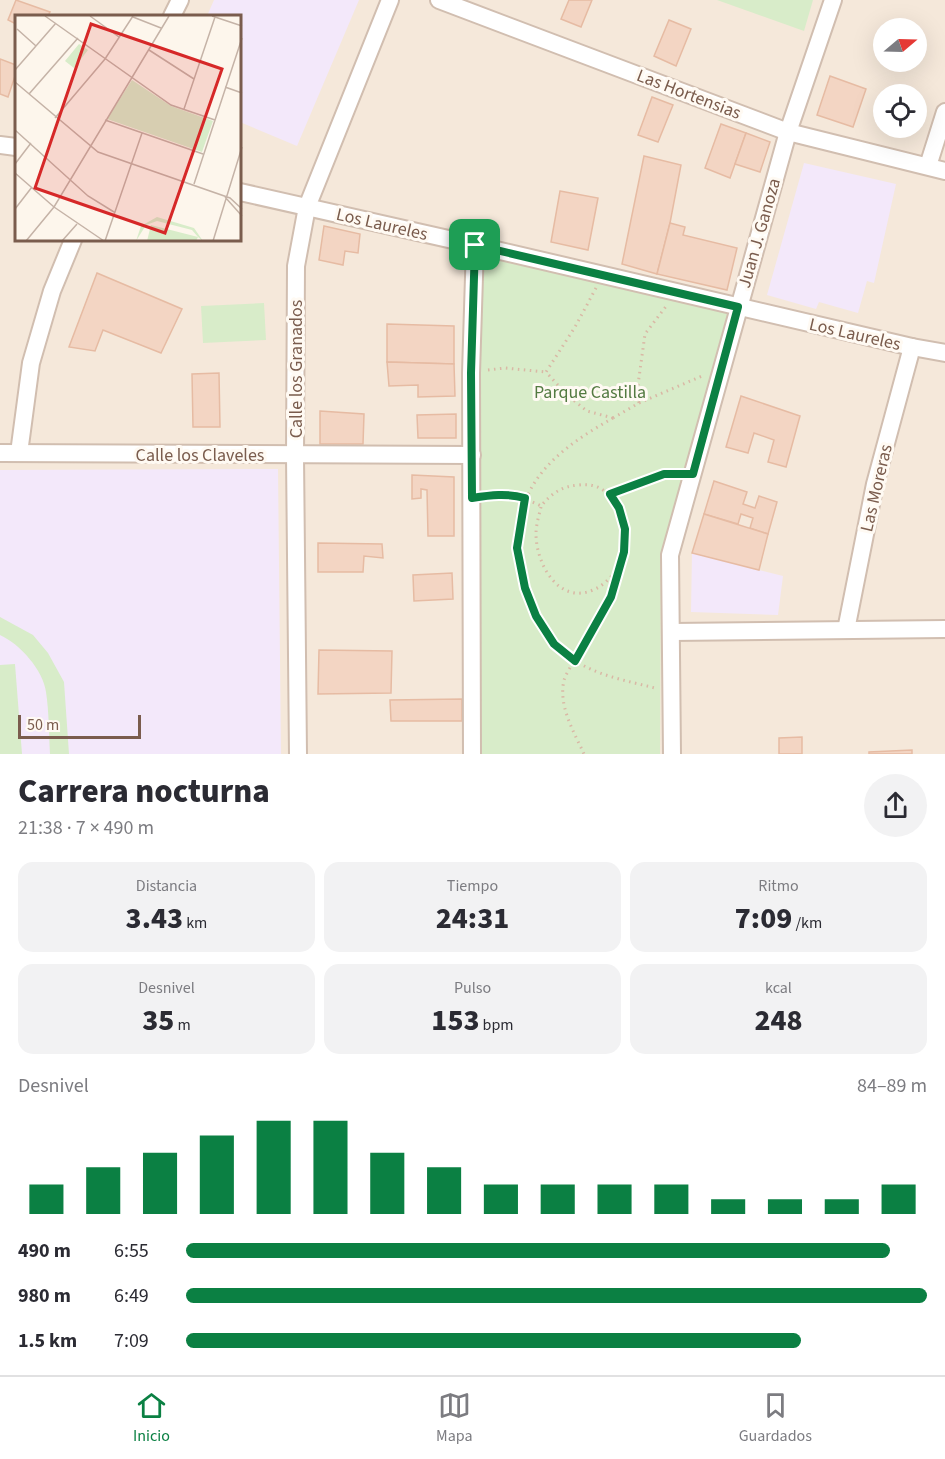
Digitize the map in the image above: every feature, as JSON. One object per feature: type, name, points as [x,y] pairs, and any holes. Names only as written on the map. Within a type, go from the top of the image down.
[{"type":"street","points":[[172,15],[180,0]]},
{"type":"street","name":"Calle los Granados","points":[[298,754],[296,266],[307,207],[390,0]]},
{"type":"street","name":"Las Hortensias","points":[[440,0],[788,132],[945,171]]},
{"type":"street","name":"Juan J. Ganoza","points":[[672,754],[670,555],[788,132],[832,0]]},
{"type":"street","points":[[928,166],[945,112]]},
{"type":"street","points":[[0,145],[15,147]]},
{"type":"street","name":"Los Laureles","points":[[242,192],[945,353]]},
{"type":"street","points":[[19,453],[31,363],[52,291],[73,242]]},
{"type":"street","points":[[472,754],[471,373],[475,245]]},
{"type":"street","name":"Las Moreras","points":[[846,630],[875,484],[912,347]]},
{"type":"street","name":"Calle los Claveles","points":[[0,453],[472,455]]},
{"type":"street","points":[[672,632],[945,629]]},
{"type":"path","points":[[546,372],[575,327],[603,275]]},
{"type":"path","points":[[639,403],[637,392],[645,334],[677,292]]},
{"type":"path","points":[[471,373],[505,368],[546,372],[567,395],[588,411],[613,418]]},
{"type":"path","points":[[660,689],[600,673],[575,661],[554,644],[536,616],[525,588],[517,548],[525,498],[540,474],[557,456],[583,435],[639,403],[710,372],[720,375]]},
{"type":"path","points":[[610,494],[664,474],[693,474]]},
{"type":"path","points":[[584,754],[564,709],[564,680],[611,597],[624,552],[625,529],[619,508],[610,494],[599,487],[588,484],[570,485],[556,491],[541,507],[536,532],[540,560],[554,583],[570,591],[591,591],[606,582],[619,568]]},
{"type":"path","points":[[472,498],[511,495],[525,498],[541,507]]},
{"type":"shaded area","points":[[0,0],[945,0],[945,754],[0,754]]},
{"type":"shaded area","points":[[214,0],[359,0],[297,146],[242,123],[242,15],[207,15]]},
{"type":"shaded area","points":[[804,163],[896,184],[874,283],[867,281],[858,313],[819,302],[816,309],[767,295]]},
{"type":"shaded area","points":[[278,469],[281,754],[0,754],[0,470]]},
{"type":"shaded area","points":[[692,553],[783,576],[778,615],[691,612]]},
{"type":"green space","points":[[717,0],[813,0],[804,31]]},
{"type":"green space","name":"Parque Castilla","points":[[481,253],[728,311],[661,556],[660,754],[479,754]]},
{"type":"green space","points":[[264,303],[266,340],[203,343],[201,306]]},
{"type":"green space","points":[[0,617],[33,635],[48,653],[64,682],[69,754],[50,754],[48,707],[44,684],[23,651],[0,635]]},
{"type":"green space","points":[[15,664],[22,754],[0,754],[0,665]]},
{"type":"building","points":[[16,0],[50,12],[48,15],[15,15],[15,24],[8,20]]},
{"type":"building","points":[[569,0],[592,0],[581,27],[561,19]]},
{"type":"building","points":[[669,20],[691,29],[676,66],[654,56]]},
{"type":"building","points":[[0,59],[15,65],[15,76],[8,97],[0,94]]},
{"type":"building","points":[[830,76],[866,89],[853,127],[817,115]]},
{"type":"building","points":[[652,97],[673,105],[658,142],[638,135]]},
{"type":"building","points":[[721,124],[746,133],[730,178],[705,168]]},
{"type":"building","points":[[746,133],[770,142],[760,172],[735,164]]},
{"type":"building","points":[[644,156],[681,165],[657,274],[622,264]]},
{"type":"building","points":[[560,191],[598,198],[588,250],[551,242]]},
{"type":"building","points":[[670,223],[685,227],[683,235],[737,248],[727,290],[657,274]]},
{"type":"building","points":[[324,226],[360,234],[358,253],[345,251],[343,265],[319,260]]},
{"type":"building","points":[[97,273],[182,309],[161,353],[103,330],[95,351],[69,347]]},
{"type":"building","points":[[387,324],[454,326],[454,364],[387,362]]},
{"type":"building","points":[[387,362],[454,364],[455,396],[418,397],[418,385],[389,386]]},
{"type":"building","points":[[219,373],[220,427],[193,427],[192,374]]},
{"type":"building","points":[[741,396],[800,416],[786,467],[768,462],[774,440],[754,433],[748,453],[726,447]]},
{"type":"building","points":[[320,411],[364,414],[363,444],[320,444]]},
{"type":"building","points":[[456,414],[456,438],[418,438],[417,415]]},
{"type":"building","points":[[412,475],[454,477],[454,536],[428,536],[427,490],[421,489],[421,498],[412,499]]},
{"type":"building","points":[[714,481],[747,492],[743,504],[755,508],[759,496],[777,502],[768,534],[750,528],[753,518],[741,514],[738,524],[704,514]]},
{"type":"building","points":[[704,514],[768,534],[759,570],[692,553]]},
{"type":"building","points":[[318,543],[382,544],[383,558],[364,556],[363,572],[318,572]]},
{"type":"building","points":[[452,573],[453,599],[414,601],[413,575]]},
{"type":"building","points":[[319,650],[392,651],[391,693],[318,694]]},
{"type":"building","points":[[462,699],[462,721],[391,721],[390,700]]},
{"type":"building","points":[[802,737],[802,754],[779,754],[779,738]]},
{"type":"building","points":[[912,750],[912,754],[869,754],[869,752]]},
{"type":"route","points":[[475,245],[738,307],[693,474],[664,474],[610,494],[619,508],[625,529],[624,552],[611,597],[575,661],[554,644],[536,616],[525,588],[517,548],[525,498],[496,495],[472,498],[471,373],[475,245]]}]
